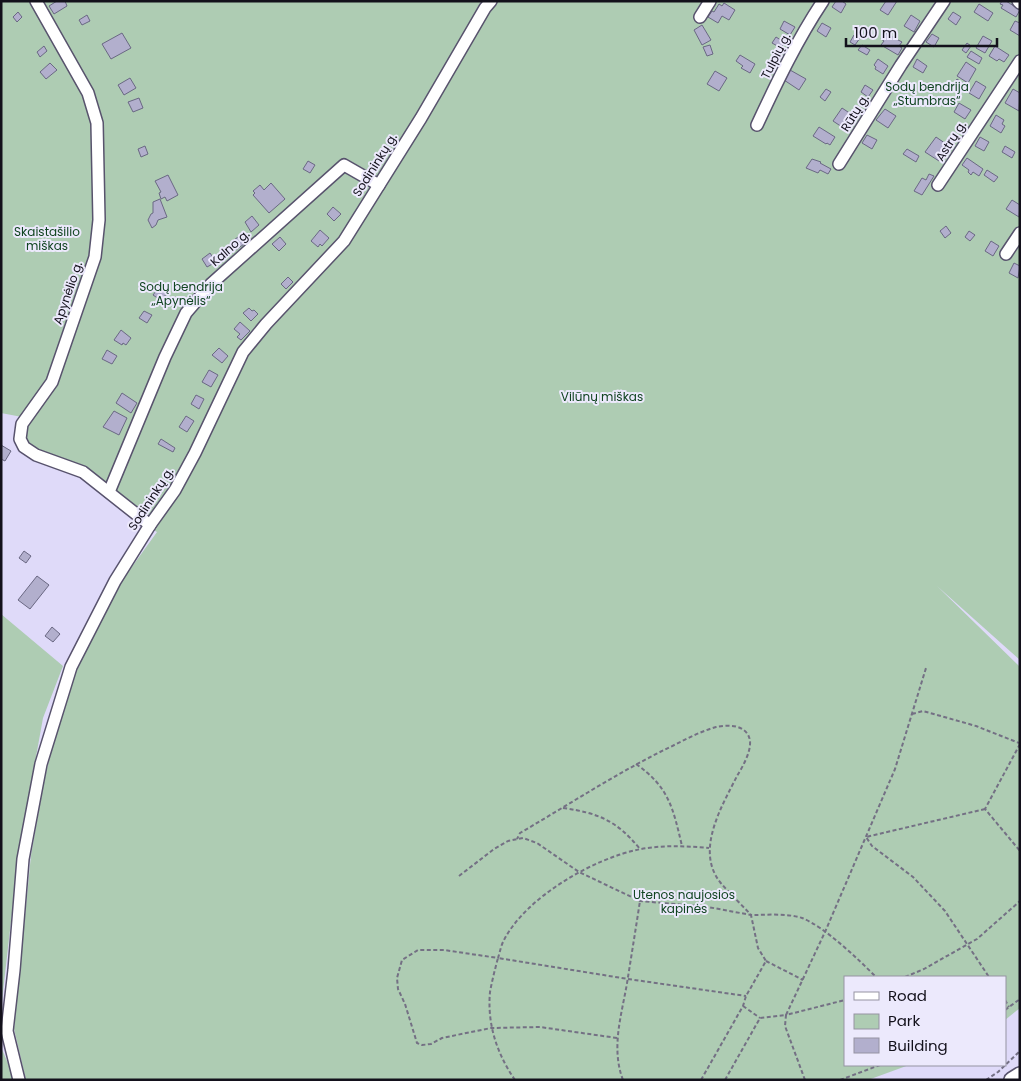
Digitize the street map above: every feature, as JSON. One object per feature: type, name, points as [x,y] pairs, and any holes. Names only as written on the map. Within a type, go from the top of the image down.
[{"type":"main road","points":[[1012,1080],[1020,1075]]},
{"type":"street","name":"Apynėlio g.","points":[[36,1],[88,93],[97,123],[99,220],[95,257],[52,382],[22,424],[20,439],[24,446],[36,455],[84,472],[150,525]]},
{"type":"street","name":"Sodininkų g.","points":[[19,1080],[7,1032],[23,859],[41,764],[70,667],[115,581],[150,525],[175,490],[195,453],[243,352],[266,324],[344,241],[491,1]]},
{"type":"street","points":[[700,17],[710,1]]},
{"type":"street","name":"Tulpių g.","points":[[758,125],[782,70],[823,1]]},
{"type":"street","name":"Rūtų g.","points":[[839,164],[944,1]]},
{"type":"street","name":"Astrų g.","points":[[938,185],[1020,61]]},
{"type":"street","name":"Kalno g.","points":[[109,492],[165,357],[186,314],[197,299],[211,284],[344,165],[378,185]]},
{"type":"street","points":[[1006,254],[1020,234]]},
{"type":"path","points":[[805,1080],[786,1026],[786,1015],[825,932],[895,769],[926,668]]},
{"type":"path","points":[[866,837],[986,809],[1020,744],[976,726],[923,711],[912,714]]},
{"type":"path","points":[[517,839],[520,833],[636,764],[685,740],[718,727],[742,728],[748,733],[750,743],[746,760],[713,827],[710,848],[712,865],[719,881],[751,915],[758,948],[766,961],[803,980]]},
{"type":"path","points":[[636,764],[647,772],[665,791],[677,824],[682,846]]},
{"type":"path","points":[[562,808],[593,813],[606,819],[631,839],[640,849]]},
{"type":"path","points":[[986,809],[1020,851]]},
{"type":"path","points":[[866,837],[872,846],[913,877],[946,911],[988,976]]},
{"type":"path","points":[[459,876],[494,849],[508,841],[523,838],[537,843],[579,872],[640,901],[708,907],[751,915],[781,914],[802,918],[825,932],[875,976]]},
{"type":"path","points":[[514,1080],[504,1065],[490,1028],[490,992],[503,940],[516,921],[542,896],[579,872],[608,858],[640,849],[664,846],[710,848]]},
{"type":"path","points":[[623,1080],[616,1052],[617,1038],[640,901]]},
{"type":"path","points":[[907,976],[968,945],[1020,901]]},
{"type":"path","points":[[617,1038],[540,1027],[490,1028],[442,1038],[431,1044],[422,1045],[416,1043],[405,1004],[398,989],[397,978],[402,960],[418,950],[444,950],[746,996]]},
{"type":"path","points":[[701,1080],[766,961]]},
{"type":"path","points":[[1006,1009],[1020,999]]},
{"type":"path","points":[[743,1006],[760,1018],[786,1015],[844,1000]]},
{"type":"path","points":[[1006,1002],[1009,1007]]},
{"type":"path","points":[[725,1080],[760,1018]]},
{"type":"path","points":[[1006,1065],[1020,1052]]},
{"type":"path","points":[[840,1080],[877,1066]]},
{"type":"path","points":[[986,1080],[1005,1066]]},
{"type":"green space","name":"Vilūnų miškas","points":[[1,1],[1020,1],[1020,660],[937,586],[1020,667],[1020,1008],[1006,1019],[1006,976],[844,976],[844,1066],[906,1066],[868,1080],[26,1080],[14,1029],[31,855],[44,782],[57,725],[83,653],[116,589],[157,532],[146,526],[81,477],[19,446],[22,417],[1,413]]},
{"type":"green space","points":[[1,614],[63,666],[43,718],[19,851],[1,1009]]},
{"type":"green space","points":[[1,1047],[15,1080],[1,1080]]},
{"type":"building","points":[[57,1],[65,1],[67,6],[54,14],[49,6]]},
{"type":"building","points":[[836,1],[842,1],[846,4],[841,13],[832,7]]},
{"type":"building","points":[[886,1],[897,1],[888,15],[880,10]]},
{"type":"building","points":[[1002,1],[1006,1],[1020,10],[1016,17],[1001,8],[1003,5],[1000,4]]},
{"type":"building","points":[[724,3],[735,10],[729,20],[722,16],[718,23],[708,17],[719,4],[722,6]]},
{"type":"building","points":[[979,4],[993,13],[988,21],[974,12]]},
{"type":"building","points":[[18,12],[22,17],[17,22],[13,17]]},
{"type":"building","points":[[953,12],[961,17],[956,25],[948,19]]},
{"type":"building","points":[[87,15],[90,21],[82,25],[79,20]]},
{"type":"building","points":[[911,15],[920,21],[914,32],[904,26]]},
{"type":"building","points":[[784,21],[795,27],[790,35],[780,29]]},
{"type":"building","points":[[1015,21],[1020,23],[1020,36],[1010,30]]},
{"type":"building","points":[[822,23],[831,28],[826,37],[817,31]]},
{"type":"building","points":[[702,25],[711,40],[702,45],[694,30]]},
{"type":"building","points":[[122,33],[131,48],[111,59],[102,44]]},
{"type":"building","points":[[885,33],[902,42],[899,46],[902,48],[898,55],[881,45],[884,41],[881,39]]},
{"type":"building","points":[[932,34],[939,38],[934,47],[926,42]]},
{"type":"building","points":[[854,35],[860,38],[855,45],[850,42]]},
{"type":"building","points":[[983,36],[992,41],[985,53],[976,48]]},
{"type":"building","points":[[776,37],[784,42],[781,48],[772,43]]},
{"type":"building","points":[[967,43],[971,46],[966,53],[962,50]]},
{"type":"building","points":[[710,45],[713,54],[707,56],[703,47]]},
{"type":"building","points":[[862,45],[870,50],[867,55],[858,50]]},
{"type":"building","points":[[44,46],[47,51],[40,57],[37,52]]},
{"type":"building","points":[[995,46],[1009,55],[1004,62],[999,59],[997,61],[989,56]]},
{"type":"building","points":[[971,51],[982,58],[979,64],[967,57]]},
{"type":"building","points":[[740,55],[755,64],[750,73],[741,68],[743,66],[736,61]]},
{"type":"building","points":[[878,59],[888,66],[883,74],[875,69],[874,65]]},
{"type":"building","points":[[917,59],[927,66],[923,73],[913,67]]},
{"type":"building","points":[[966,62],[976,69],[968,83],[957,76]]},
{"type":"building","points":[[50,63],[57,70],[46,79],[40,72]]},
{"type":"building","points":[[790,70],[806,79],[799,90],[784,80]]},
{"type":"building","points":[[715,71],[727,78],[719,91],[707,84]]},
{"type":"building","points":[[130,78],[136,88],[124,95],[118,85]]},
{"type":"building","points":[[957,79],[964,84],[960,91],[952,86]]},
{"type":"building","points":[[976,81],[986,87],[979,99],[969,93]]},
{"type":"building","points":[[865,85],[873,90],[868,97],[861,92]]},
{"type":"building","points":[[826,89],[831,92],[825,101],[820,97]]},
{"type":"building","points":[[1013,89],[1020,93],[1019,111],[1005,103]]},
{"type":"building","points":[[139,98],[143,108],[133,112],[128,102]]},
{"type":"building","points":[[959,103],[971,110],[965,119],[954,112]]},
{"type":"building","points":[[842,108],[854,116],[845,129],[833,121]]},
{"type":"building","points":[[885,109],[896,116],[888,128],[876,120]]},
{"type":"building","points":[[996,115],[1004,120],[1002,124],[1005,126],[1001,133],[990,126]]},
{"type":"building","points":[[819,127],[835,137],[830,145],[813,136]]},
{"type":"building","points":[[867,135],[877,140],[872,149],[862,143]]},
{"type":"building","points":[[936,137],[949,146],[939,161],[925,152]]},
{"type":"building","points":[[980,137],[989,142],[984,151],[975,146]]},
{"type":"building","points":[[145,146],[148,154],[141,157],[138,149]]},
{"type":"building","points":[[1005,146],[1015,152],[1012,158],[1002,152]]},
{"type":"building","points":[[907,149],[919,156],[916,162],[903,154]]},
{"type":"building","points":[[967,158],[983,169],[979,176],[973,172],[971,175],[968,172],[969,170],[962,165]]},
{"type":"building","points":[[812,159],[821,162],[831,169],[828,174],[820,170],[818,173],[806,168]]},
{"type":"building","points":[[308,161],[315,165],[310,173],[303,169]]},
{"type":"building","points":[[987,170],[998,177],[994,182],[984,175]]},
{"type":"building","points":[[929,174],[934,176],[922,195],[914,191],[922,178],[926,180]]},
{"type":"building","points":[[168,175],[178,195],[167,201],[165,197],[161,199],[159,193],[161,192],[155,181]]},
{"type":"building","points":[[271,183],[285,199],[269,213],[253,195],[255,193],[253,191],[260,185],[264,190]]},
{"type":"building","points":[[160,199],[167,217],[158,220],[152,228],[148,220],[153,213],[153,202]]},
{"type":"building","points":[[1012,200],[1020,205],[1019,217],[1006,209]]},
{"type":"building","points":[[333,207],[341,214],[334,221],[327,214]]},
{"type":"building","points":[[252,216],[259,225],[251,232],[245,222]]},
{"type":"building","points":[[946,226],[951,233],[945,238],[940,231]]},
{"type":"building","points":[[320,230],[329,238],[322,246],[320,244],[318,247],[311,241]]},
{"type":"building","points":[[969,231],[975,235],[970,241],[965,237]]},
{"type":"building","points":[[238,237],[244,244],[236,250],[230,243]]},
{"type":"building","points":[[280,237],[286,244],[279,251],[272,244]]},
{"type":"building","points":[[991,241],[999,246],[993,256],[985,251]]},
{"type":"building","points":[[210,253],[216,262],[207,267],[202,259]]},
{"type":"building","points":[[1014,263],[1020,266],[1018,278],[1009,273]]},
{"type":"building","points":[[288,277],[293,282],[286,289],[281,284]]},
{"type":"building","points":[[159,287],[167,292],[162,301],[153,295]]},
{"type":"building","points":[[249,308],[258,314],[251,321],[243,313]]},
{"type":"building","points":[[144,311],[152,315],[147,323],[139,318]]},
{"type":"building","points":[[240,322],[250,331],[241,340],[237,337],[240,334],[234,329]]},
{"type":"building","points":[[121,330],[131,338],[126,345],[123,343],[122,345],[114,340]]},
{"type":"building","points":[[219,348],[228,356],[222,363],[212,355]]},
{"type":"building","points":[[107,350],[117,356],[112,364],[102,359]]},
{"type":"building","points":[[209,370],[218,375],[211,387],[202,382]]},
{"type":"building","points":[[122,393],[137,403],[131,413],[116,403]]},
{"type":"building","points":[[196,395],[204,399],[199,409],[191,404]]},
{"type":"building","points":[[114,411],[127,418],[119,435],[103,427]]},
{"type":"building","points":[[186,416],[194,421],[187,432],[179,427]]},
{"type":"building","points":[[161,439],[175,448],[173,452],[158,444]]},
{"type":"building","points":[[1,445],[11,451],[5,461],[1,459]]},
{"type":"building","points":[[24,551],[31,556],[26,563],[19,558]]},
{"type":"building","points":[[37,576],[49,585],[30,609],[18,600]]},
{"type":"building","points":[[52,627],[60,634],[53,642],[45,636]]},
{"type":"park label","name":"Sodų bendrija „Stumbras“","points":[[927,94]]},
{"type":"park label","name":"Skaistašilio miškas","points":[[47,239]]},
{"type":"park label","name":"Sodų bendrija „Apynėlis“","points":[[181,294]]},
{"type":"park label","name":"Utenos naujosios kapinės","points":[[684,902]]}]
